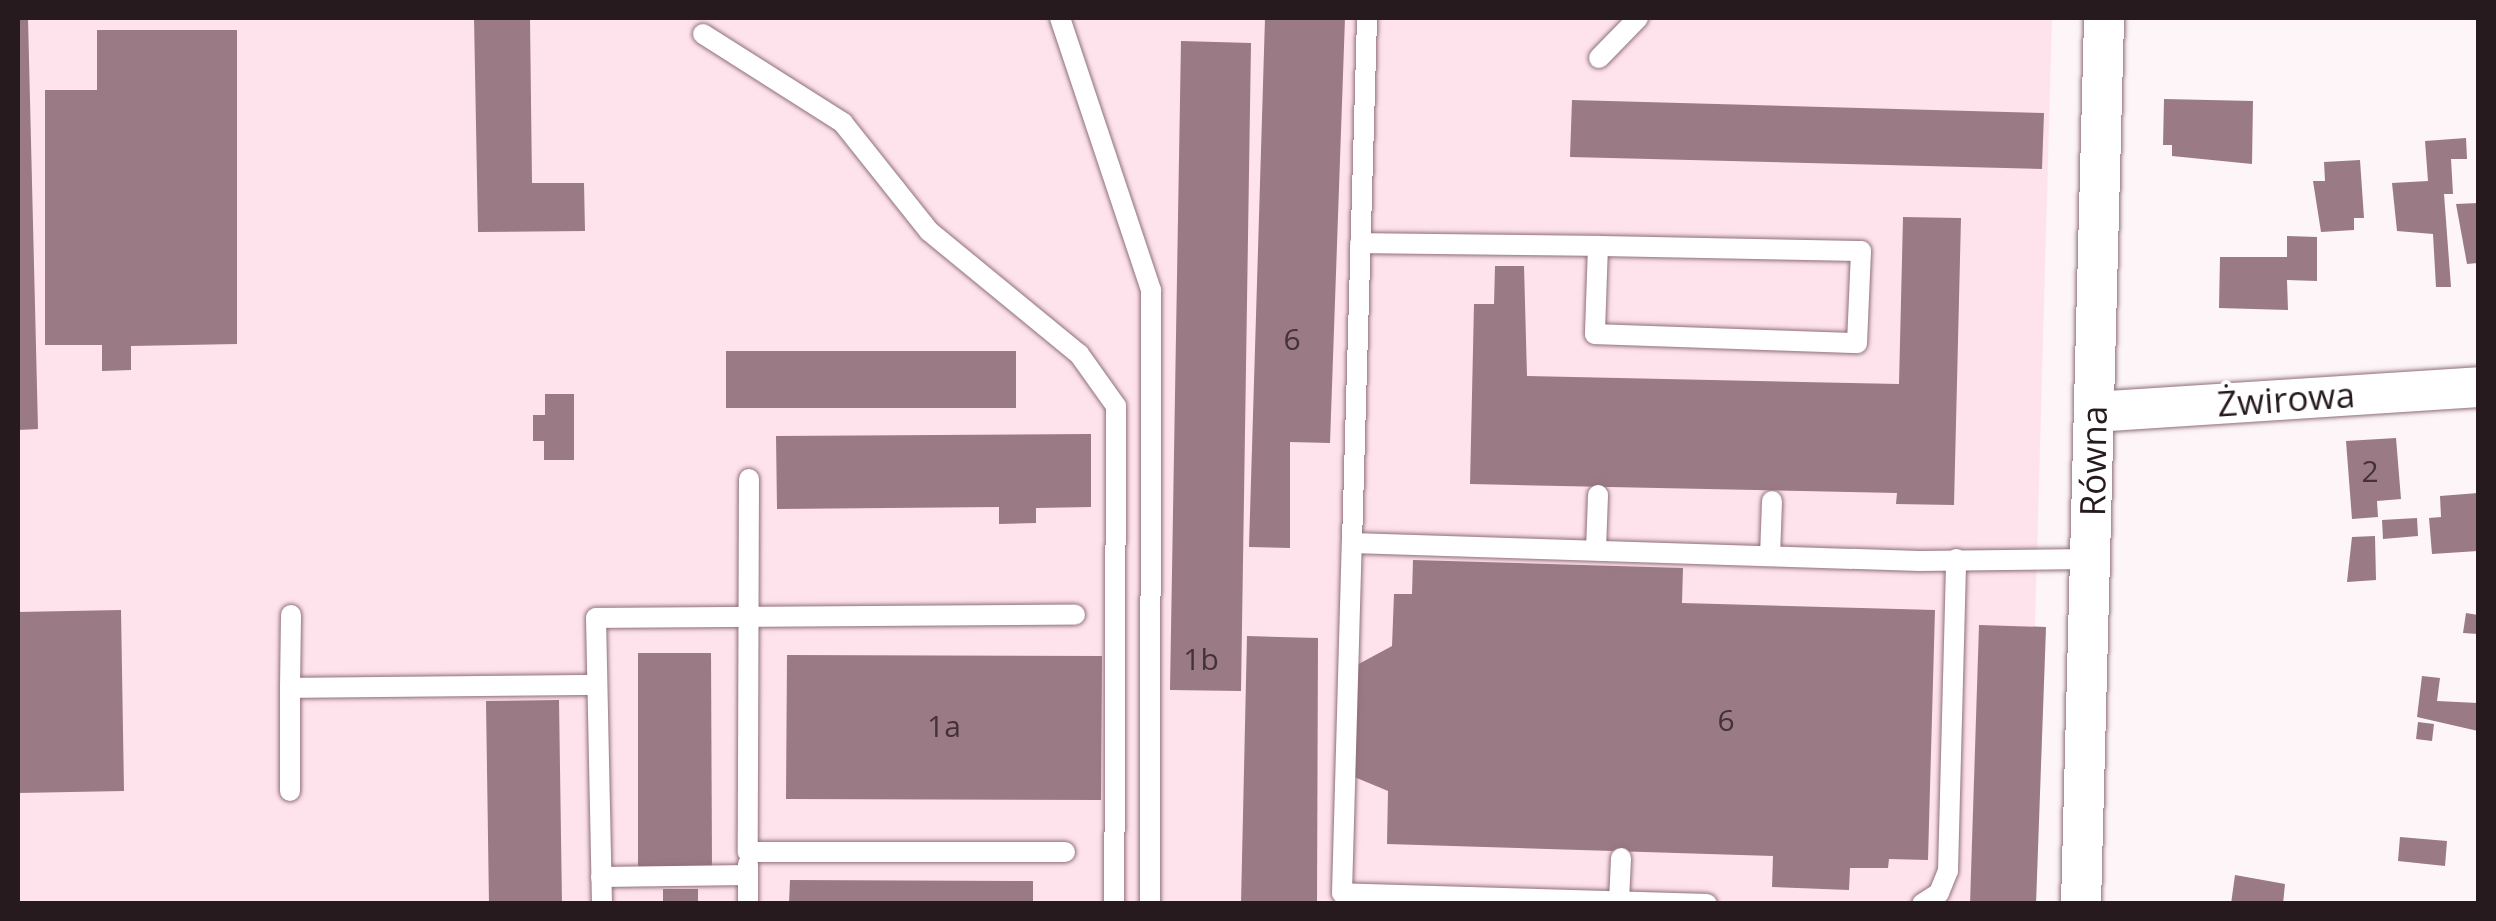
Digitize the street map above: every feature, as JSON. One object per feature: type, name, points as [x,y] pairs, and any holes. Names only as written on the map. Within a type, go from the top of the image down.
[{"type":"street","name":"Równa","points":[[2081,904],[2104,18]]},
{"type":"street","name":"Żwirowa","points":[[2094,412],[2478,387]]},
{"type":"lane","points":[[1060,18],[1151,290],[1150,904]]},
{"type":"lane","points":[[1367,18],[1342,892],[1707,904]]},
{"type":"lane","points":[[1599,58],[1638,18]]},
{"type":"lane","points":[[703,34],[844,123],[928,230],[1079,354],[1116,406],[1114,904]]},
{"type":"lane","points":[[1360,243],[1598,246],[1861,251],[1857,343],[1595,334],[1598,246]]},
{"type":"lane","points":[[748,904],[749,479]]},
{"type":"lane","points":[[1596,550],[1598,495]]},
{"type":"lane","points":[[1770,556],[1772,501]]},
{"type":"lane","points":[[1352,543],[1770,556],[2090,559]]},
{"type":"lane","points":[[1922,904],[1939,892],[1948,871],[1956,559]]},
{"type":"lane","points":[[290,615],[290,791]]},
{"type":"lane","points":[[602,904],[596,618],[1075,615]]},
{"type":"lane","points":[[290,688],[597,686]]},
{"type":"lane","points":[[748,852],[1064,852]]},
{"type":"lane","points":[[1619,901],[1620,858]]},
{"type":"lane","points":[[601,877],[748,875]]},
{"type":"shaded area","points":[[18,18],[2052,18],[2035,626],[2046,627],[2036,903],[18,903]]},
{"type":"building","points":[[18,18],[28,18],[38,429],[18,430]]},
{"type":"building","points":[[474,18],[530,18],[532,183],[584,183],[585,231],[478,232]]},
{"type":"building","points":[[1265,18],[1345,18],[1330,443],[1290,442],[1290,548],[1249,547]]},
{"type":"building","points":[[97,30],[237,30],[237,344],[131,346],[131,370],[102,371],[102,345],[45,345],[45,90],[97,90]]},
{"type":"building","points":[[1181,41],[1251,43],[1241,691],[1170,690]]},
{"type":"building","points":[[2164,99],[2253,101],[2252,164],[2172,156],[2172,145],[2163,145]]},
{"type":"building","points":[[1572,100],[2044,113],[2042,169],[1570,157]]},
{"type":"building","points":[[2466,138],[2467,159],[2451,159],[2453,194],[2444,194],[2451,287],[2436,287],[2433,234],[2397,231],[2392,183],[2428,181],[2425,141]]},
{"type":"building","points":[[2360,160],[2364,218],[2354,218],[2354,230],[2321,232],[2313,181],[2325,181],[2324,162]]},
{"type":"building","points":[[2478,203],[2478,263],[2467,264],[2456,204]]},
{"type":"building","points":[[1903,217],[1961,218],[1954,505],[1896,504],[1897,493],[1470,484],[1474,304],[1494,304],[1495,266],[1524,266],[1527,376],[1899,384]]},
{"type":"building","points":[[2287,236],[2317,237],[2317,281],[2287,280],[2288,310],[2219,308],[2220,257],[2287,257]]},
{"type":"building","points":[[726,351],[1016,351],[1016,408],[726,408]]},
{"type":"building","points":[[545,394],[574,394],[574,460],[544,460],[544,441],[533,441],[533,415],[545,415]]},
{"type":"building","points":[[1091,434],[1091,507],[1036,508],[1036,523],[999,524],[999,507],[777,509],[776,436]]},
{"type":"building","points":[[2396,438],[2401,499],[2377,501],[2378,517],[2352,519],[2346,441]]},
{"type":"building","points":[[2478,493],[2478,551],[2432,554],[2429,518],[2441,517],[2440,496]]},
{"type":"building","points":[[2417,518],[2418,536],[2383,539],[2382,520]]},
{"type":"building","points":[[2375,536],[2376,580],[2347,582],[2352,537]]},
{"type":"building","points":[[1413,560],[1683,568],[1682,603],[1935,610],[1928,860],[1889,859],[1888,868],[1850,868],[1849,890],[1772,887],[1773,856],[1387,844],[1388,791],[1352,776],[1355,666],[1392,646],[1394,594],[1412,594]]},
{"type":"building","points":[[121,610],[124,791],[18,793],[18,612]]},
{"type":"building","points":[[2466,613],[2478,615],[2478,634],[2463,633]]},
{"type":"building","points":[[1979,625],[2046,627],[2036,904],[1970,904]]},
{"type":"building","points":[[1247,636],[1318,638],[1317,904],[1241,904]]},
{"type":"building","points":[[638,653],[711,653],[712,867],[638,867]]},
{"type":"building","points":[[787,655],[1102,656],[1101,800],[786,799]]},
{"type":"building","points":[[2422,676],[2440,678],[2437,701],[2478,703],[2478,731],[2417,717]]},
{"type":"building","points":[[559,700],[562,904],[489,904],[486,701]]},
{"type":"building","points":[[2418,722],[2434,724],[2432,741],[2416,739]]},
{"type":"building","points":[[2400,837],[2447,841],[2445,866],[2398,861]]},
{"type":"building","points":[[2235,875],[2285,884],[2283,904],[2231,904]]},
{"type":"building","points":[[790,880],[1033,881],[1033,904],[789,904]]},
{"type":"building","points":[[663,889],[698,889],[698,904],[663,904]]}]
